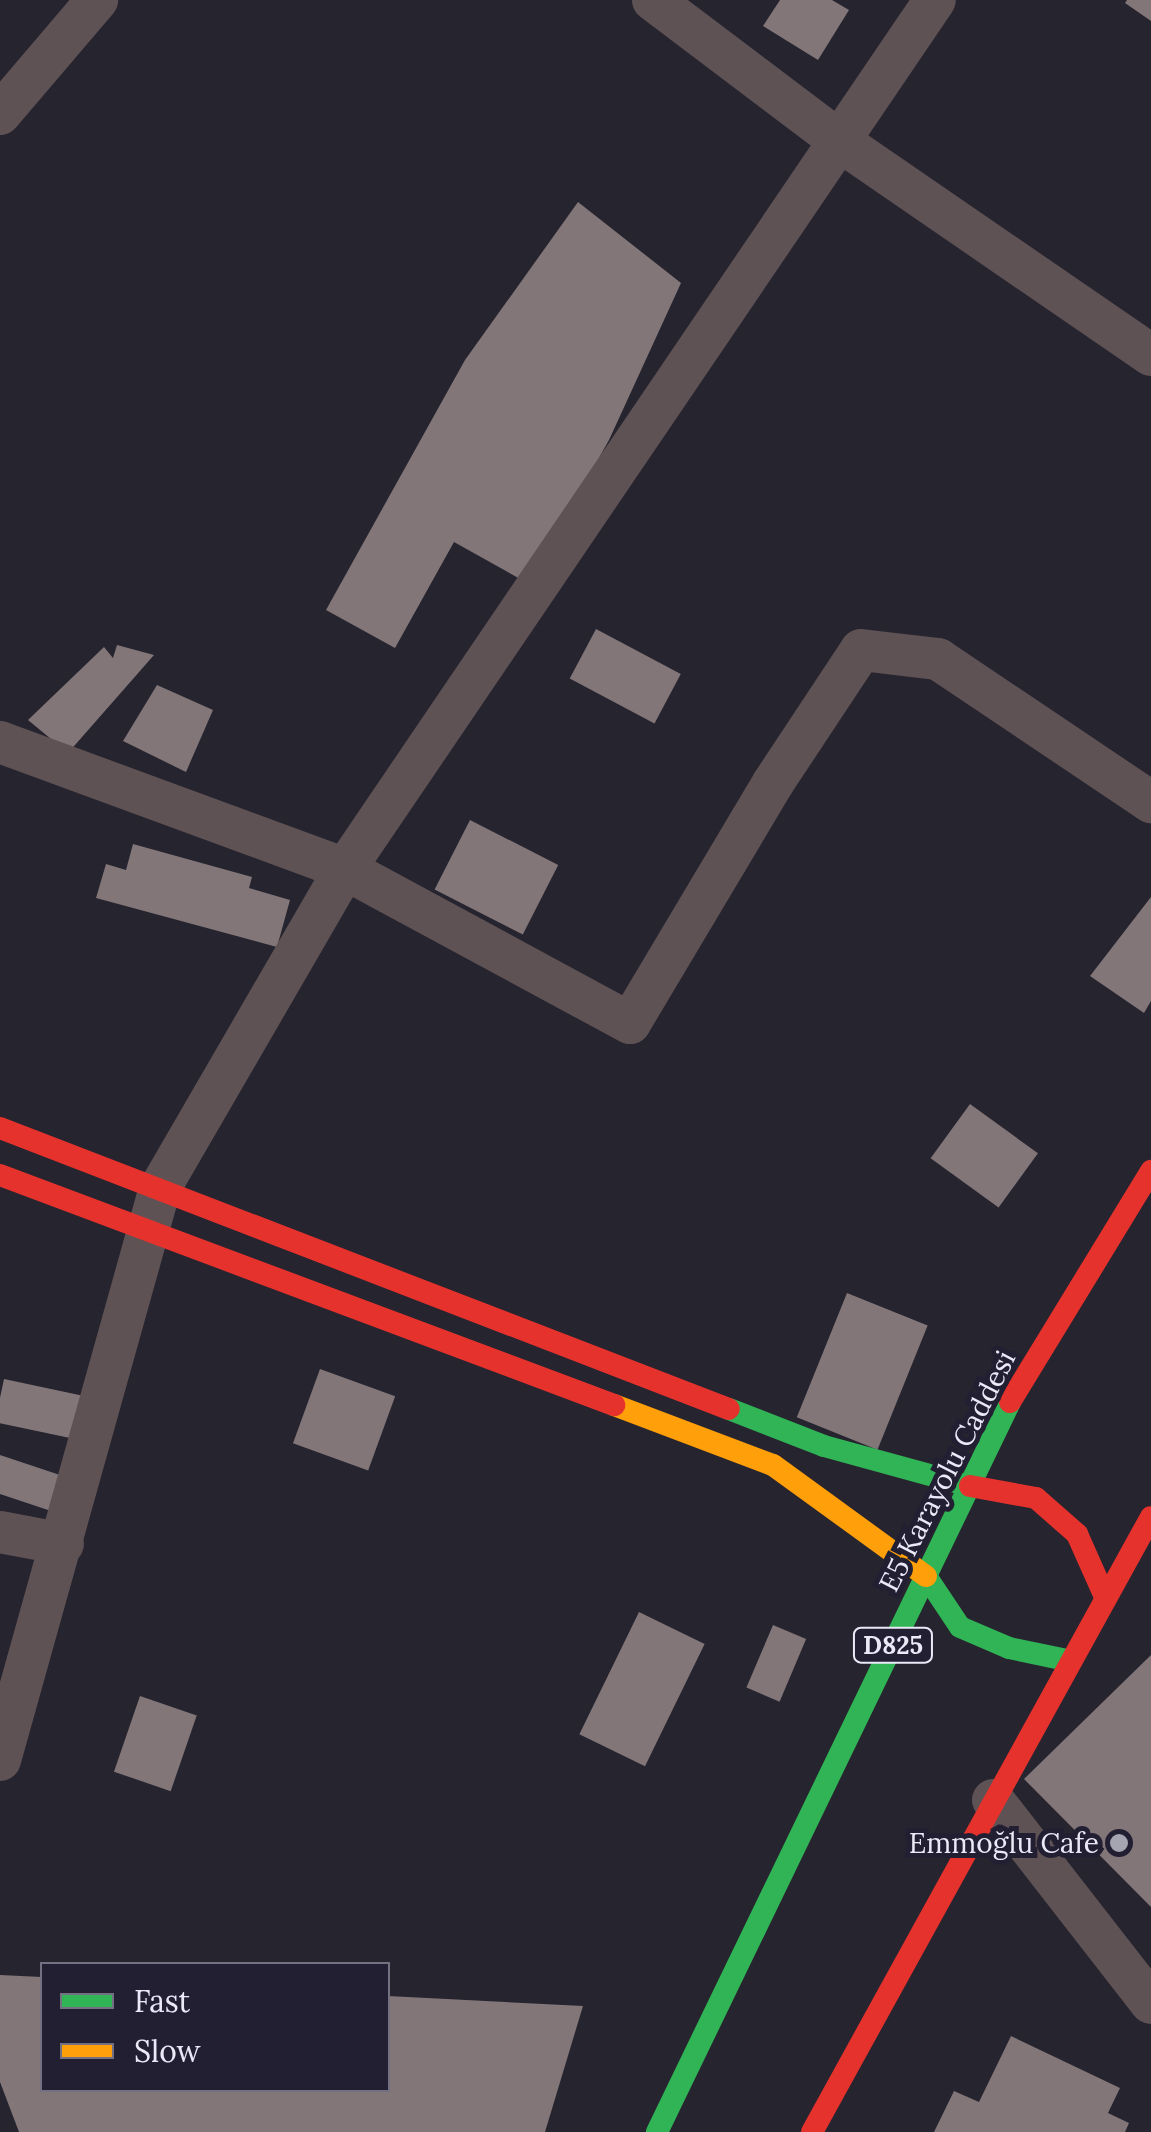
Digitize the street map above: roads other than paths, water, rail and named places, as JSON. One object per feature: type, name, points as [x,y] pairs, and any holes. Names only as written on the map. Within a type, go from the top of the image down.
[{"type":"main road","points":[[0,1128],[824,1446],[970,1486],[1036,1498],[1077,1534],[1106,1599]]},
{"type":"main road","name":"E5 Karayolu Caddesi","points":[[656,2132],[1014,1394],[1151,1171]]},
{"type":"main road","points":[[0,1175],[773,1465],[926,1576],[960,1626],[1010,1648],[1071,1660]]},
{"type":"main road","points":[[812,2132],[1151,1517]]},
{"type":"street","points":[[0,114],[96,0]]},
{"type":"street","points":[[654,0],[841,142],[1151,355]]},
{"type":"street","points":[[0,1760],[63,1544],[144,1228],[160,1188],[345,868],[935,0]]},
{"type":"street","points":[[0,742],[345,868],[630,1024],[773,783],[861,650],[938,659],[1151,802]]},
{"type":"street","points":[[0,1532],[63,1544]]},
{"type":"street","points":[[992,1800],[1151,2004]]},
{"type":"place","name":"Emmoğlu Cafe","points":[[1119,1843]]}]
